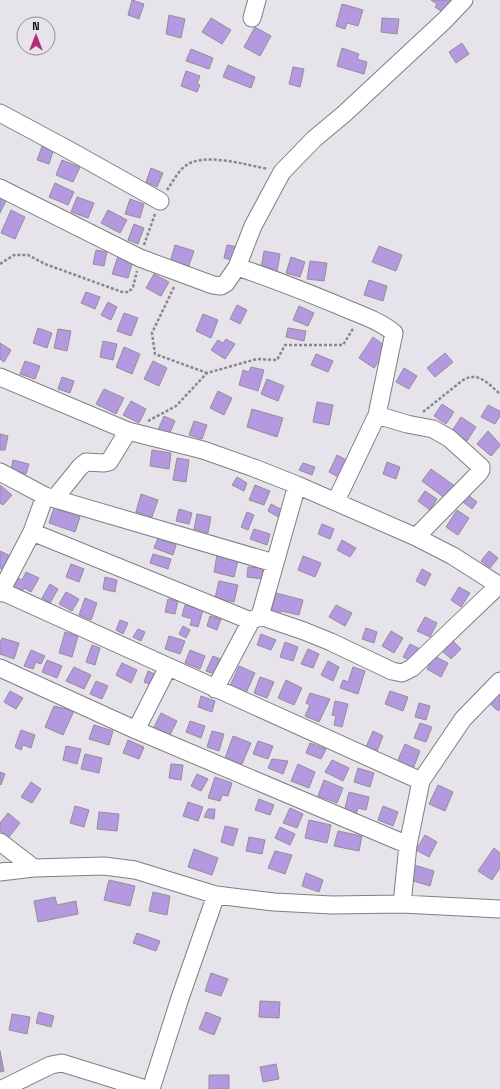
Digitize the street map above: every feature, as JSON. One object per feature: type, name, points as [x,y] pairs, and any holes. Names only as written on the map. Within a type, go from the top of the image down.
[{"type":"street","points":[[252,18],[257,0]]},
{"type":"street","points":[[0,188],[140,258],[213,285],[220,286],[226,284],[237,267],[253,226],[282,172],[314,139],[344,114],[464,0]]},
{"type":"street","points":[[0,113],[160,201]]},
{"type":"street","points":[[237,267],[273,279],[361,315],[387,326],[394,333],[377,415],[336,501]]},
{"type":"street","points":[[0,377],[128,431],[203,450],[254,468],[336,501],[416,537],[452,556],[500,586],[412,668],[402,673],[392,672],[331,642],[304,631],[256,619],[32,532]]},
{"type":"street","points":[[377,415],[408,424],[433,429],[449,438],[481,467],[479,473],[416,537]]},
{"type":"street","points":[[128,431],[109,462],[86,462],[50,497],[1,592],[421,781]]},
{"type":"street","points":[[0,472],[50,497],[274,563]]},
{"type":"street","points":[[215,689],[256,619],[297,485]]},
{"type":"street","points":[[136,730],[168,667]]},
{"type":"street","points":[[0,668],[136,730],[408,845]]},
{"type":"street","points":[[402,904],[408,845],[421,781],[463,718],[500,681]]},
{"type":"street","points":[[0,842],[34,868]]},
{"type":"street","points":[[0,872],[34,868],[104,866],[135,870],[216,895],[274,902],[332,906],[402,904],[497,905]]},
{"type":"street","points":[[151,1089],[180,998],[216,895]]},
{"type":"street","points":[[2,1089],[51,1065],[62,1063],[146,1089]]},
{"type":"path","points":[[0,264],[14,255],[28,255],[51,266],[122,292],[129,292],[133,287],[140,258],[160,201],[184,167],[196,160],[219,160],[282,172]]},
{"type":"path","points":[[181,273],[152,333],[155,354],[207,373]]},
{"type":"path","points":[[128,431],[176,406],[207,373],[258,359],[278,360],[285,345],[343,345],[361,315]]},
{"type":"path","points":[[408,424],[469,376],[479,378],[500,394]]},
{"type":"building","points":[[132,0],[144,4],[139,19],[128,15]]},
{"type":"building","points":[[431,0],[456,0],[449,12],[444,8],[441,11],[435,7],[437,4]]},
{"type":"building","points":[[342,4],[363,10],[358,26],[347,23],[345,29],[336,26]]},
{"type":"building","points":[[169,15],[185,19],[181,38],[166,34]]},
{"type":"building","points":[[211,18],[231,30],[222,44],[202,32]]},
{"type":"building","points":[[382,18],[399,19],[397,34],[381,32]]},
{"type":"building","points":[[255,27],[271,36],[260,56],[244,47]]},
{"type":"building","points":[[462,43],[469,54],[456,63],[449,52]]},
{"type":"building","points":[[342,48],[359,54],[357,59],[367,62],[364,74],[337,66]]},
{"type":"building","points":[[191,49],[213,58],[209,69],[186,61]]},
{"type":"building","points":[[228,65],[255,77],[251,88],[223,77]]},
{"type":"building","points":[[293,67],[304,69],[300,87],[289,84]]},
{"type":"building","points":[[186,71],[200,76],[197,84],[200,85],[197,92],[181,86]]},
{"type":"building","points":[[43,144],[54,148],[49,164],[37,160]]},
{"type":"building","points":[[62,160],[80,167],[73,182],[56,175]]},
{"type":"building","points":[[151,168],[163,173],[157,187],[146,182]]},
{"type":"building","points":[[55,183],[74,192],[68,205],[49,197]]},
{"type":"building","points":[[77,197],[94,203],[88,218],[71,212]]},
{"type":"building","points":[[0,198],[6,201],[0,213]]},
{"type":"building","points":[[130,199],[144,204],[140,218],[125,214]]},
{"type":"building","points":[[11,210],[25,217],[15,239],[1,233]]},
{"type":"building","points":[[108,210],[127,220],[120,233],[101,223]]},
{"type":"building","points":[[134,224],[144,228],[138,244],[128,240]]},
{"type":"building","points":[[175,245],[194,251],[188,268],[170,262]]},
{"type":"building","points":[[227,245],[239,247],[235,261],[224,258]]},
{"type":"building","points":[[379,246],[402,255],[396,271],[372,262]]},
{"type":"building","points":[[96,250],[107,252],[104,266],[93,264]]},
{"type":"building","points":[[264,251],[280,254],[277,272],[261,269]]},
{"type":"building","points":[[118,256],[133,261],[128,278],[112,274]]},
{"type":"building","points":[[291,257],[305,262],[300,277],[286,273]]},
{"type":"building","points":[[310,261],[327,263],[324,281],[307,279]]},
{"type":"building","points":[[154,274],[169,282],[161,296],[146,288]]},
{"type":"building","points":[[369,280],[387,286],[383,301],[364,295]]},
{"type":"building","points":[[86,292],[100,297],[95,309],[81,303]]},
{"type":"building","points":[[108,302],[117,307],[111,320],[101,315]]},
{"type":"building","points":[[237,305],[247,310],[240,324],[230,319]]},
{"type":"building","points":[[299,306],[314,313],[308,326],[293,320]]},
{"type":"building","points":[[124,313],[138,318],[131,336],[117,331]]},
{"type":"building","points":[[203,314],[218,320],[211,338],[196,331]]},
{"type":"building","points":[[38,328],[52,333],[47,348],[33,343]]},
{"type":"building","points":[[288,328],[306,331],[304,341],[286,337]]},
{"type":"building","points":[[58,329],[71,331],[67,351],[54,348]]},
{"type":"building","points":[[373,337],[388,348],[374,368],[359,358]]},
{"type":"building","points":[[226,339],[235,344],[225,359],[211,350],[218,340],[223,343]]},
{"type":"building","points":[[103,341],[117,344],[113,360],[100,357]]},
{"type":"building","points":[[0,343],[11,350],[4,362],[0,359]]},
{"type":"building","points":[[124,347],[140,354],[132,374],[116,367]]},
{"type":"building","points":[[445,353],[453,362],[435,377],[427,368]]},
{"type":"building","points":[[316,354],[333,361],[328,372],[311,365]]},
{"type":"building","points":[[25,361],[40,366],[35,379],[20,374]]},
{"type":"building","points":[[153,361],[167,368],[159,386],[144,379]]},
{"type":"building","points":[[251,367],[264,370],[258,391],[239,385],[243,370],[249,372]]},
{"type":"building","points":[[404,368],[417,376],[409,389],[396,382]]},
{"type":"building","points":[[62,377],[74,381],[70,393],[58,389]]},
{"type":"building","points":[[267,379],[284,386],[278,401],[261,394]]},
{"type":"building","points":[[104,389],[124,398],[116,414],[96,404]]},
{"type":"building","points":[[218,391],[232,398],[224,415],[210,408]]},
{"type":"building","points":[[131,401],[146,409],[139,423],[123,415]]},
{"type":"building","points":[[317,402],[333,405],[329,425],[313,422]]},
{"type":"building","points":[[442,404],[454,412],[446,424],[434,416]]},
{"type":"building","points":[[488,405],[500,411],[500,416],[495,424],[481,417]]},
{"type":"building","points":[[252,409],[283,418],[277,437],[247,427]]},
{"type":"building","points":[[164,416],[175,421],[169,435],[158,430]]},
{"type":"building","points":[[461,417],[476,427],[467,441],[452,431]]},
{"type":"building","points":[[194,421],[207,425],[202,439],[189,435]]},
{"type":"building","points":[[488,431],[500,444],[491,456],[477,444]]},
{"type":"building","points":[[0,434],[8,436],[5,450],[0,450]]},
{"type":"building","points":[[152,450],[171,453],[169,469],[150,466]]},
{"type":"building","points":[[337,455],[350,462],[342,479],[329,472]]},
{"type":"building","points":[[177,458],[189,460],[186,482],[173,480]]},
{"type":"building","points":[[13,460],[29,464],[26,474],[11,470]]},
{"type":"building","points":[[387,462],[400,467],[396,479],[383,474]]},
{"type":"building","points":[[303,463],[315,467],[312,475],[299,470]]},
{"type":"building","points":[[431,469],[455,486],[446,499],[422,481]]},
{"type":"building","points":[[237,477],[247,483],[244,491],[232,485]]},
{"type":"building","points":[[0,485],[12,495],[3,505],[0,503]]},
{"type":"building","points":[[255,485],[270,491],[264,505],[249,500]]},
{"type":"building","points":[[425,491],[437,499],[430,510],[418,501]]},
{"type":"building","points":[[141,494],[158,500],[152,517],[136,512]]},
{"type":"building","points":[[468,495],[477,502],[472,509],[463,502]]},
{"type":"building","points":[[271,504],[286,512],[282,519],[268,511]]},
{"type":"building","points":[[54,508],[80,517],[75,532],[49,523]]},
{"type":"building","points":[[179,509],[192,513],[189,524],[176,521]]},
{"type":"building","points":[[457,510],[469,518],[458,535],[446,527]]},
{"type":"building","points":[[247,512],[254,515],[248,530],[241,527]]},
{"type":"building","points":[[197,514],[211,517],[208,533],[194,529]]},
{"type":"building","points":[[322,524],[334,529],[330,539],[318,534]]},
{"type":"building","points":[[254,529],[270,534],[267,545],[250,539]]},
{"type":"building","points":[[158,538],[176,545],[173,555],[154,548]]},
{"type":"building","points":[[342,540],[356,548],[350,557],[337,550]]},
{"type":"building","points":[[0,551],[15,558],[8,572],[0,568]]},
{"type":"building","points":[[489,551],[498,558],[490,568],[481,561]]},
{"type":"building","points":[[153,554],[171,559],[168,569],[150,563]]},
{"type":"building","points":[[217,555],[238,560],[234,577],[214,572]]},
{"type":"building","points":[[303,556],[321,563],[315,577],[298,570]]},
{"type":"building","points":[[71,564],[84,569],[79,582],[66,577]]},
{"type":"building","points":[[248,567],[263,568],[262,579],[247,577]]},
{"type":"building","points":[[422,569],[431,574],[425,586],[416,581]]},
{"type":"building","points":[[26,572],[39,578],[31,592],[24,588],[20,595],[12,591],[18,578],[22,580]]},
{"type":"building","points":[[105,577],[117,580],[115,592],[103,589]]},
{"type":"building","points":[[219,581],[238,585],[234,602],[215,598]]},
{"type":"building","points":[[50,584],[58,589],[50,603],[42,598]]},
{"type":"building","points":[[459,587],[470,593],[461,607],[451,600]]},
{"type":"building","points":[[66,592],[79,599],[72,611],[59,604]]},
{"type":"building","points":[[276,593],[303,600],[299,615],[281,611],[279,615],[271,613]]},
{"type":"building","points":[[85,598],[97,603],[91,620],[79,615]]},
{"type":"building","points":[[168,599],[178,601],[175,614],[165,612]]},
{"type":"building","points":[[185,605],[203,610],[198,627],[190,625],[192,619],[182,616]]},
{"type":"building","points":[[336,605],[352,613],[345,626],[329,617]]},
{"type":"building","points":[[210,616],[221,619],[217,630],[207,626]]},
{"type":"building","points":[[425,617],[437,623],[430,637],[417,631]]},
{"type":"building","points":[[120,620],[128,623],[123,634],[116,630]]},
{"type":"building","points":[[183,626],[190,630],[186,638],[179,634]]},
{"type":"building","points":[[366,628],[377,632],[374,643],[362,639]]},
{"type":"building","points":[[138,629],[145,632],[141,641],[133,637]]},
{"type":"building","points":[[391,631],[403,638],[394,653],[382,646]]},
{"type":"building","points":[[65,632],[78,636],[72,657],[59,653]]},
{"type":"building","points":[[261,634],[276,640],[271,650],[257,645]]},
{"type":"building","points":[[169,636],[185,641],[180,654],[165,649]]},
{"type":"building","points":[[2,638],[19,643],[14,659],[0,654],[0,643]]},
{"type":"building","points":[[451,639],[461,649],[451,659],[441,650]]},
{"type":"building","points":[[285,642],[298,647],[293,661],[280,657]]},
{"type":"building","points":[[410,644],[420,649],[413,662],[403,657]]},
{"type":"building","points":[[92,645],[100,648],[95,665],[86,662]]},
{"type":"building","points":[[308,649],[319,654],[313,668],[301,664]]},
{"type":"building","points":[[31,650],[45,656],[41,664],[36,662],[33,669],[24,666]]},
{"type":"building","points":[[190,650],[205,656],[200,669],[185,663]]},
{"type":"building","points":[[213,656],[223,660],[217,675],[206,671]]},
{"type":"building","points":[[434,656],[448,663],[441,677],[427,669]]},
{"type":"building","points":[[47,660],[62,666],[57,678],[42,672]]},
{"type":"building","points":[[328,661],[339,667],[333,681],[321,675]]},
{"type":"building","points":[[122,663],[137,670],[131,683],[116,675]]},
{"type":"building","points":[[239,666],[255,673],[246,693],[230,686]]},
{"type":"building","points":[[74,667],[91,675],[84,689],[66,681]]},
{"type":"building","points":[[353,667],[365,671],[358,694],[340,688],[343,680],[348,682]]},
{"type":"building","points":[[148,671],[159,676],[155,686],[144,682]]},
{"type":"building","points":[[260,677],[274,682],[267,698],[254,693]]},
{"type":"building","points":[[286,680],[302,688],[294,705],[278,698]]},
{"type":"building","points":[[96,681],[108,686],[102,699],[90,694]]},
{"type":"building","points":[[10,691],[23,698],[16,709],[4,702]]},
{"type":"building","points":[[390,691],[408,697],[403,711],[385,704]]},
{"type":"building","points":[[500,692],[500,709],[498,711],[487,701]]},
{"type":"building","points":[[310,693],[330,699],[319,722],[305,716],[310,705],[306,703]]},
{"type":"building","points":[[201,696],[215,701],[212,712],[198,707]]},
{"type":"building","points":[[335,701],[348,704],[342,727],[334,725],[336,716],[332,715]]},
{"type":"building","points":[[419,703],[430,706],[426,720],[415,717]]},
{"type":"building","points":[[54,706],[74,711],[63,735],[45,727]]},
{"type":"building","points":[[161,713],[177,721],[170,735],[154,727]]},
{"type":"building","points":[[190,721],[205,726],[201,738],[186,732]]},
{"type":"building","points":[[420,723],[432,727],[426,742],[414,738]]},
{"type":"building","points":[[94,725],[113,731],[109,745],[89,739]]},
{"type":"building","points":[[21,730],[35,735],[31,748],[23,745],[21,750],[15,747]]},
{"type":"building","points":[[212,731],[224,734],[219,751],[207,747]]},
{"type":"building","points":[[373,731],[383,736],[377,751],[366,747]]},
{"type":"building","points":[[233,736],[251,743],[242,764],[225,758]]},
{"type":"building","points":[[128,740],[144,747],[139,759],[123,753]]},
{"type":"building","points":[[258,741],[273,746],[268,759],[253,754]]},
{"type":"building","points":[[310,743],[326,749],[321,759],[306,753]]},
{"type":"building","points":[[405,744],[420,751],[413,769],[397,762]]},
{"type":"building","points":[[66,746],[81,749],[77,764],[63,760]]},
{"type":"building","points":[[85,754],[102,758],[99,773],[81,769]]},
{"type":"building","points":[[272,759],[288,761],[283,774],[268,768]]},
{"type":"building","points":[[332,760],[349,768],[343,781],[325,772]]},
{"type":"building","points":[[171,764],[183,765],[181,780],[169,778]]},
{"type":"building","points":[[298,764],[315,772],[309,788],[291,781]]},
{"type":"building","points":[[358,768],[374,773],[370,787],[354,782]]},
{"type":"building","points":[[0,772],[5,774],[1,785],[0,784]]},
{"type":"building","points":[[197,774],[208,779],[201,791],[191,786]]},
{"type":"building","points":[[215,777],[232,783],[228,796],[222,795],[220,801],[208,798]]},
{"type":"building","points":[[324,780],[343,788],[337,803],[318,796]]},
{"type":"building","points":[[31,782],[41,789],[32,803],[21,797]]},
{"type":"building","points":[[438,785],[453,792],[445,811],[429,804]]},
{"type":"building","points":[[349,792],[369,797],[366,810],[358,808],[356,815],[344,812]]},
{"type":"building","points":[[259,799],[274,805],[270,815],[255,810]]},
{"type":"building","points":[[188,802],[203,807],[198,821],[183,816]]},
{"type":"building","points":[[75,806],[89,810],[84,827],[70,823]]},
{"type":"building","points":[[383,806],[398,812],[393,826],[378,820]]},
{"type":"building","points":[[290,808],[303,814],[297,828],[283,823]]},
{"type":"building","points":[[208,809],[215,809],[214,819],[204,817]]},
{"type":"building","points":[[99,812],[119,814],[117,831],[97,829]]},
{"type":"building","points":[[8,813],[20,823],[9,837],[0,831],[0,823]]},
{"type":"building","points":[[309,820],[331,825],[327,843],[305,838]]},
{"type":"building","points":[[225,826],[238,829],[233,846],[221,842]]},
{"type":"building","points":[[280,827],[295,834],[290,845],[275,838]]},
{"type":"building","points":[[338,831],[362,836],[359,851],[334,846]]},
{"type":"building","points":[[425,835],[437,842],[429,857],[416,850]]},
{"type":"building","points":[[249,837],[265,840],[262,854],[246,851]]},
{"type":"building","points":[[494,848],[500,853],[500,868],[492,880],[478,871]]},
{"type":"building","points":[[194,849],[218,858],[212,875],[188,867]]},
{"type":"building","points":[[275,851],[292,855],[285,874],[268,868]]},
{"type":"building","points":[[414,865],[434,871],[430,886],[410,880]]},
{"type":"building","points":[[306,873],[323,880],[319,892],[302,886]]},
{"type":"building","points":[[109,880],[135,886],[130,906],[104,900]]},
{"type":"building","points":[[153,892],[170,896],[167,915],[149,911]]},
{"type":"building","points":[[55,897],[57,905],[76,901],[78,914],[38,922],[34,901]]},
{"type":"building","points":[[137,933],[160,941],[156,951],[133,943]]},
{"type":"building","points":[[211,973],[228,979],[221,996],[205,991]]},
{"type":"building","points":[[260,1001],[280,1002],[279,1018],[259,1017]]},
{"type":"building","points":[[39,1012],[54,1016],[51,1027],[36,1023]]},
{"type":"building","points":[[206,1012],[221,1018],[214,1035],[199,1029]]},
{"type":"building","points":[[12,1014],[30,1017],[27,1034],[9,1030]]},
{"type":"building","points":[[0,1051],[4,1071],[0,1072]]},
{"type":"building","points":[[276,1064],[279,1079],[263,1082],[260,1067]]},
{"type":"building","points":[[209,1075],[229,1075],[229,1089],[209,1089]]}]
